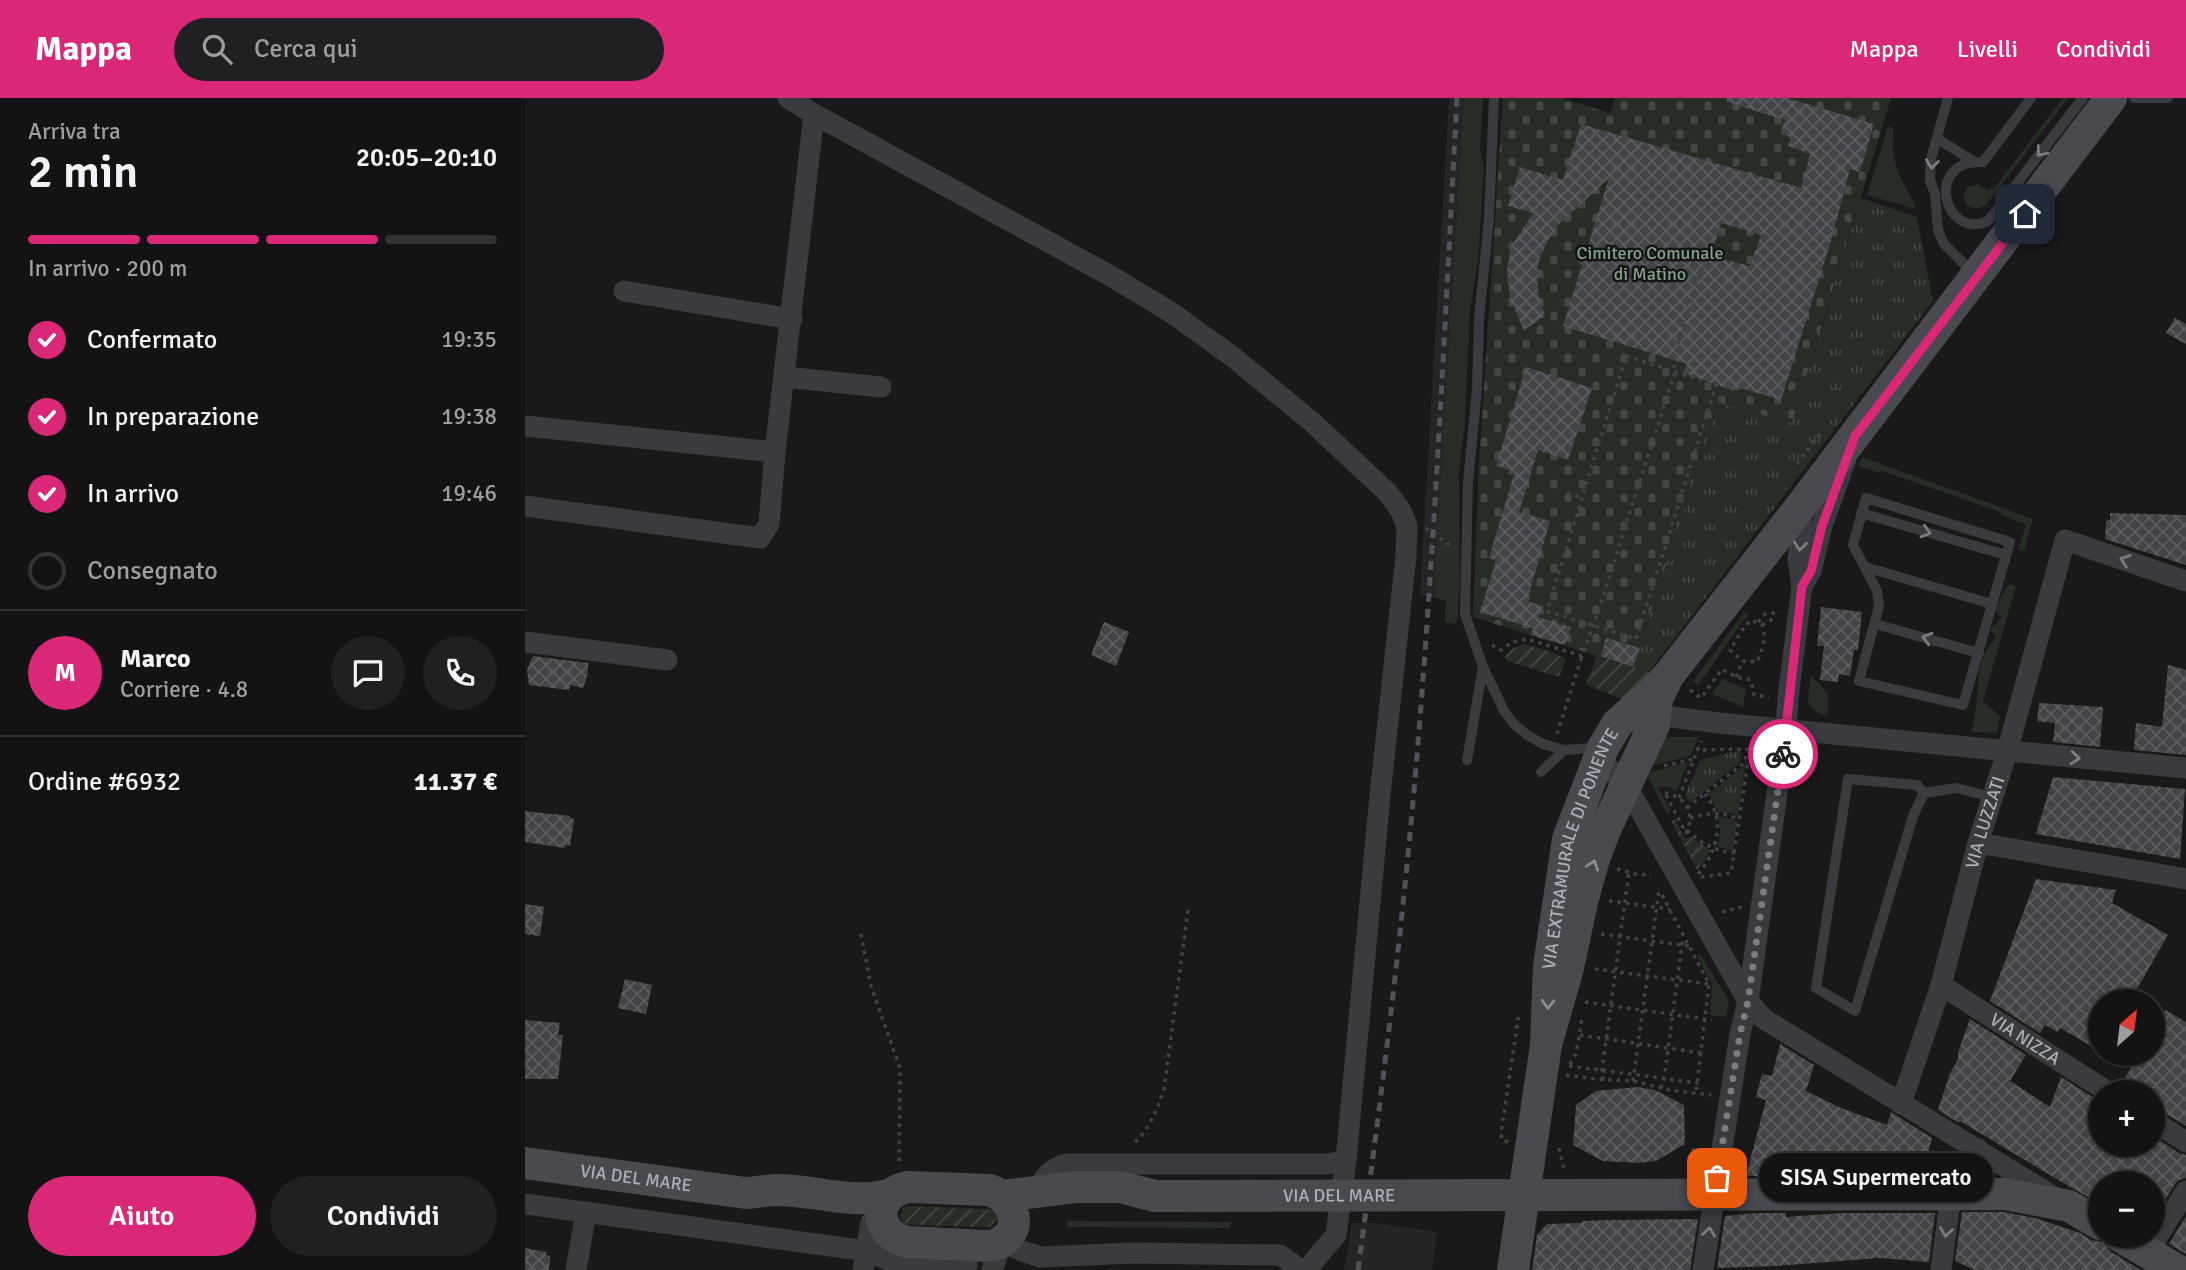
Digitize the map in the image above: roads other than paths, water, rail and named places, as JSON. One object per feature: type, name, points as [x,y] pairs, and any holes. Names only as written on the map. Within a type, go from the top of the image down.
[{"type":"main road","name":"VIA EXTRAMURALE DI PONENTE","points":[[1556,1064],[1549,966],[1568,839],[1596,753],[1638,714],[1815,501],[1855,436],[2111,98]]},
{"type":"main road","name":"VIA EXTRAMURALE DI PONENTE","points":[[1513,1270],[1523,1195],[1556,1064],[1575,930],[1604,832],[1654,725],[1638,714]]},
{"type":"main road","name":"VIA DEL MARE","points":[[525,1163],[746,1193],[775,1207],[859,1218],[879,1225],[897,1239],[967,1260],[993,1246],[1002,1246],[1055,1209],[1075,1206],[1122,1207],[1155,1196]]},
{"type":"main road","name":"VIA DEL MARE","points":[[879,1225],[908,1187],[989,1190],[1002,1196],[1075,1187],[1120,1187],[1155,1196],[2005,1194],[2069,1206],[2088,1217]]},
{"type":"main road","points":[[1002,1196],[1014,1216],[1002,1246]]},
{"type":"main road","points":[[2141,1248],[2177,1270]]},
{"type":"street","points":[[788,98],[1109,275],[1172,313],[1233,357],[1313,422],[1388,492],[1407,526],[1346,1160],[1336,1235],[1304,1270],[1280,1255],[1132,1253],[1041,1257],[1002,1246]]},
{"type":"street","points":[[525,506],[759,538],[769,524],[814,114]]},
{"type":"street","points":[[624,291],[792,319]]},
{"type":"street","points":[[785,377],[881,387]]},
{"type":"street","points":[[525,426],[775,452]]},
{"type":"street","points":[[1703,1270],[1748,1001],[1786,729],[1802,586],[1798,559],[1802,530],[1815,501]]},
{"type":"street","name":"VIA LUZZATI","points":[[1901,1104],[1941,985],[1978,843],[2007,752],[2065,540],[2186,581]]},
{"type":"street","points":[[525,642],[667,660]]},
{"type":"street","points":[[1638,714],[2186,768]]},
{"type":"street","points":[[1596,753],[1625,787],[1748,1001],[1764,1019],[2069,1206]]},
{"type":"street","points":[[1978,843],[2186,879]]},
{"type":"street","name":"VIA NIZZA","points":[[1941,985],[2089,1080]]},
{"type":"street","points":[[2165,1129],[2186,1142]]},
{"type":"street","points":[[1947,1267],[1958,1195],[1976,1175],[1978,1149]]},
{"type":"street","points":[[1038,1191],[1048,1173],[1067,1164],[1328,1164],[1346,1160]]},
{"type":"street","points":[[2148,1252],[2186,1191]]},
{"type":"street","points":[[525,1205],[586,1212],[879,1225]]},
{"type":"street","points":[[576,1270],[586,1212]]},
{"type":"lane","points":[[1494,98],[1489,219],[1468,482],[1465,614],[1483,667],[1504,711],[1514,724],[1527,735],[1558,748],[1596,753]]},
{"type":"lane","points":[[1948,98],[1931,159],[1930,180],[1958,218],[1975,224],[1988,221],[2083,98]]},
{"type":"lane","points":[[1976,276],[1944,244],[1938,230],[1940,193],[1956,169],[1973,162],[1983,162],[2031,98]]},
{"type":"lane","points":[[2134,98],[2169,98]]},
{"type":"lane","points":[[1938,139],[1973,162]]},
{"type":"lane","points":[[1866,498],[2010,542],[1992,604],[1963,705],[1859,681],[1879,606],[1877,591],[1853,545],[1866,498]]},
{"type":"lane","points":[[1865,567],[1992,604]]},
{"type":"lane","points":[[1875,624],[1979,653]]},
{"type":"lane","points":[[1467,761],[1483,667]]},
{"type":"lane","points":[[1541,772],[1558,748]]},
{"type":"lane","points":[[1848,779],[1917,785],[1924,793],[1913,816],[1855,1011],[1817,988],[1848,779]]},
{"type":"lane","points":[[1924,793],[1957,788],[1992,797]]},
{"type":"railway","points":[[1358,1270],[1406,880],[1419,734],[1457,98]]},
{"type":"place","name":"SISA Supermercato","points":[[1717,1178]]},
{"type":"park label","name":"Cimitero Comunale di Matino","points":[[1650,263]]}]
